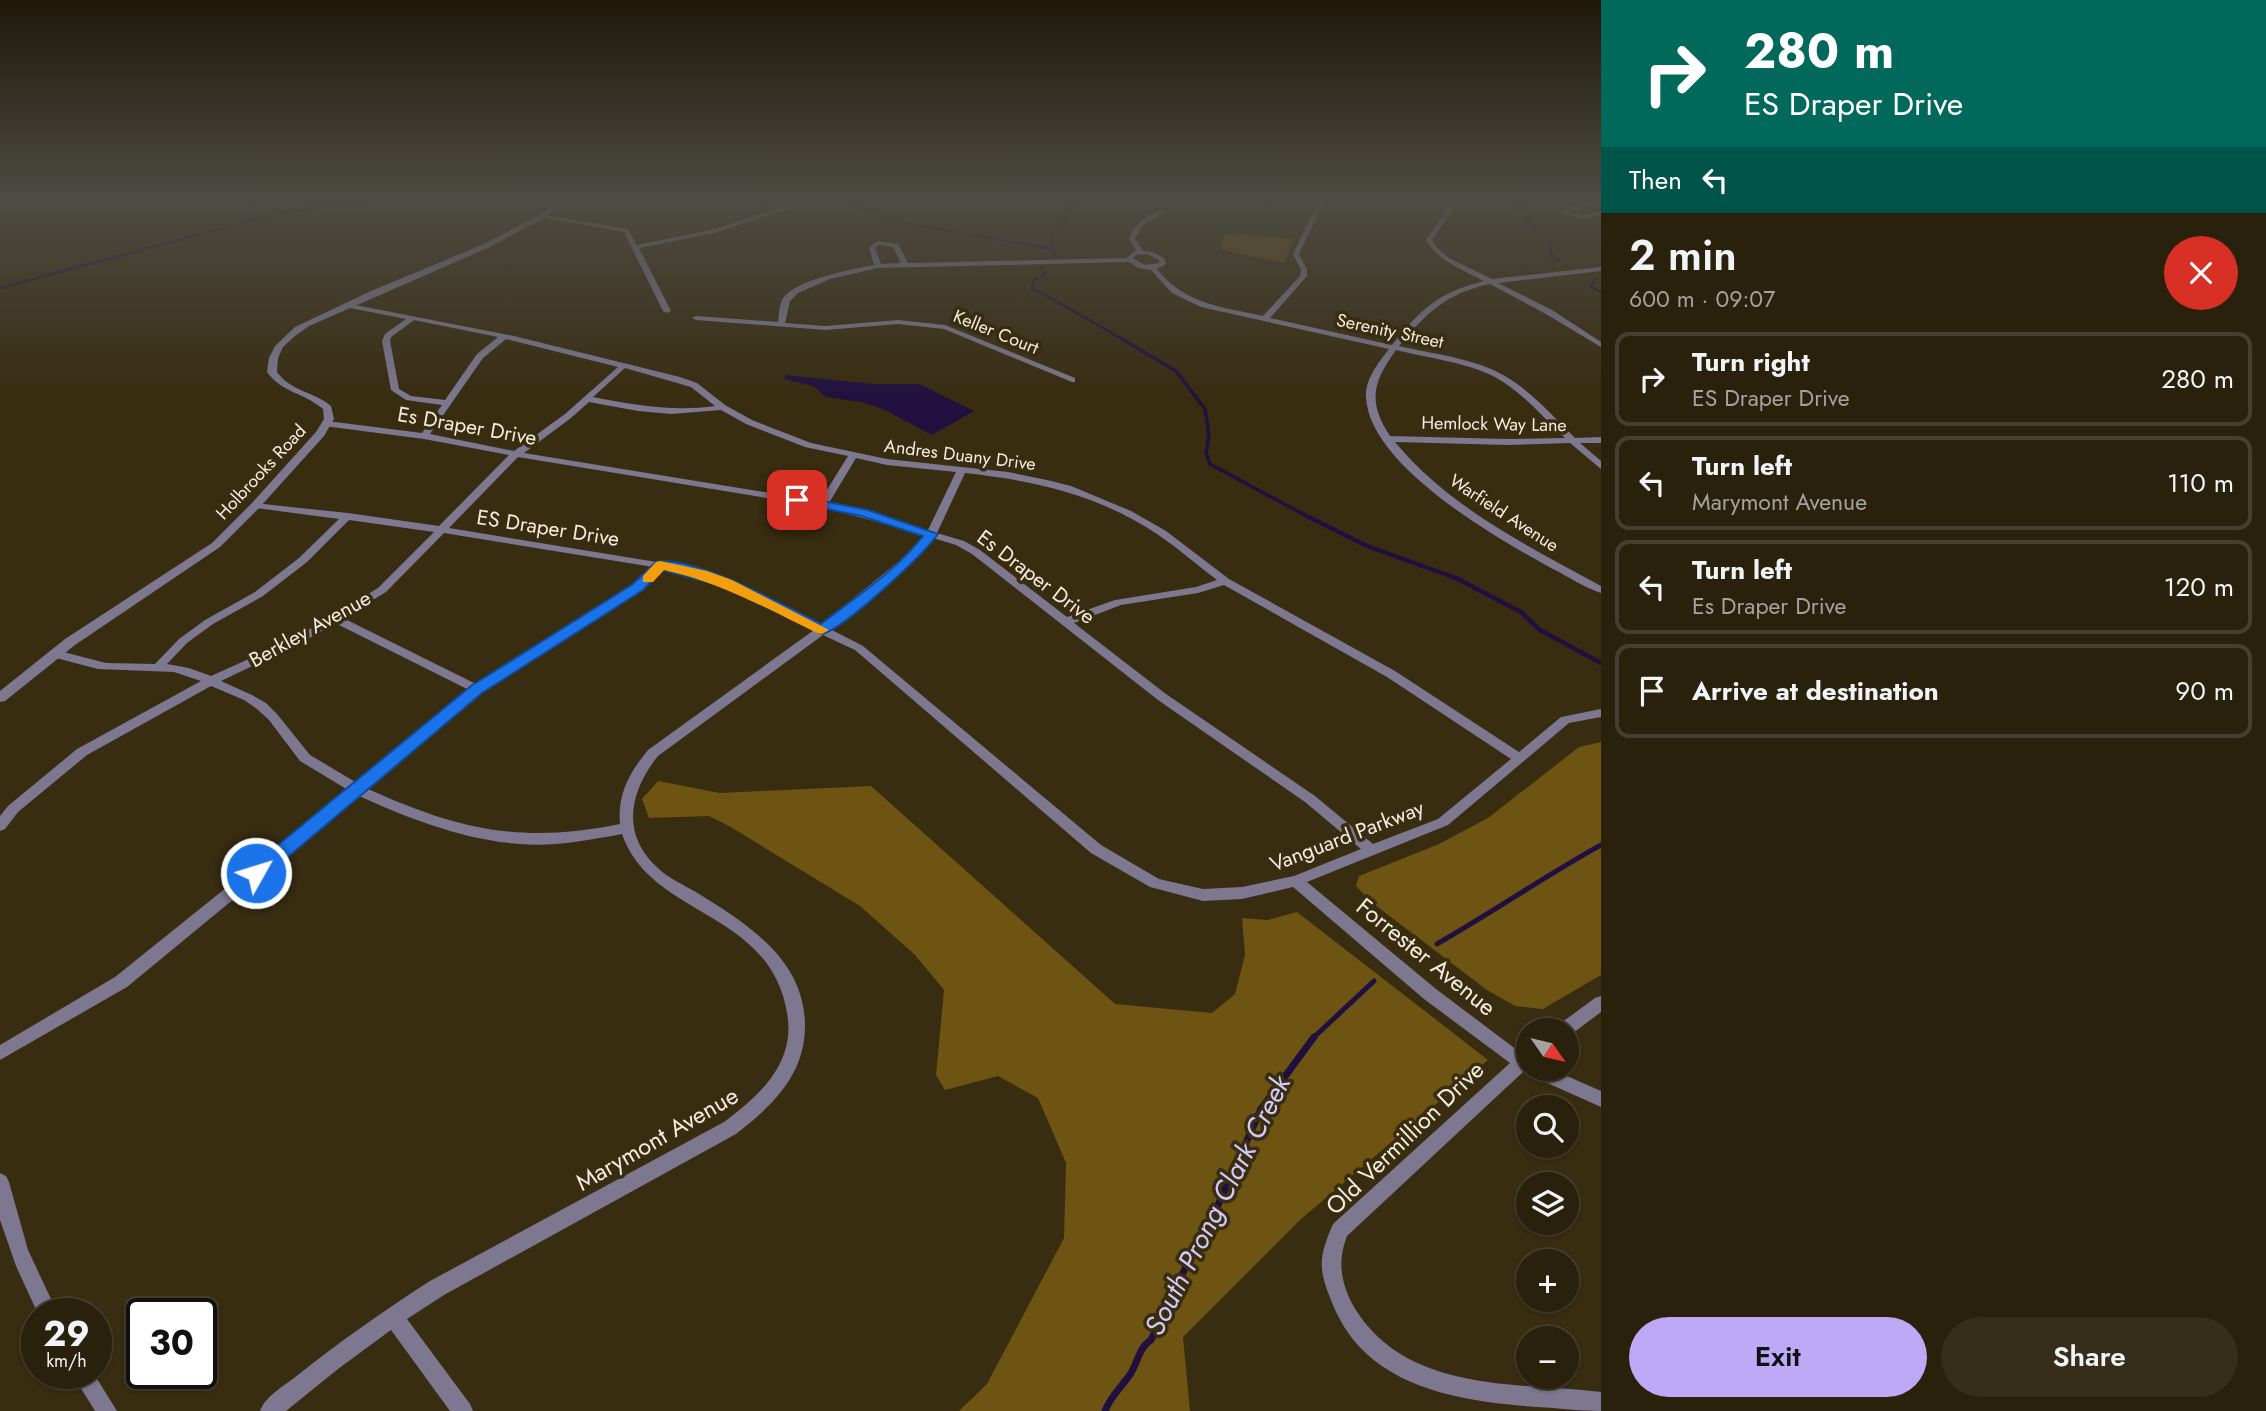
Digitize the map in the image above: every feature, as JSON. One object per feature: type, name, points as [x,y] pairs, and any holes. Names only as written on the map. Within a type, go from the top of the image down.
[{"type":"street","name":"Holbrooks Road","points":[[0,698],[56,653],[202,556],[256,505],[327,424],[330,414],[324,404],[284,386],[272,372],[272,358],[279,345],[291,334],[434,266]]},
{"type":"street","points":[[645,266],[667,311]]},
{"type":"street","points":[[781,324],[786,300],[795,291],[828,277],[882,266]]},
{"type":"street","name":"Serenity Street","points":[[1138,266],[1153,268],[1158,266]]},
{"type":"street","points":[[1265,319],[1303,276],[1302,266]]},
{"type":"street","points":[[1460,266],[1549,312],[1601,345]]},
{"type":"street","name":"Warfield Avenue","points":[[1601,267],[1588,271],[1492,282],[1451,293],[1392,348],[1370,391],[1372,409],[1387,439],[1438,491],[1500,534],[1601,590]]},
{"type":"street","name":"Serenity Street","points":[[1153,268],[1167,287],[1185,299],[1475,366],[1502,377],[1601,466]]},
{"type":"street","name":"Andres Duany Drive","points":[[348,305],[503,337],[694,385],[722,407],[778,435],[852,457],[1008,475],[1047,483],[1088,496],[1162,533],[1226,581],[1391,674],[1520,758]]},
{"type":"street","points":[[412,318],[388,335],[386,341],[395,390],[409,398],[448,403]]},
{"type":"street","name":"Keller Court","points":[[696,318],[825,328],[898,322],[945,327],[1072,380]]},
{"type":"street","points":[[424,436],[480,356],[503,337]]},
{"type":"street","name":"Berkley Avenue","points":[[0,826],[13,810],[82,751],[211,681],[299,640],[382,590],[516,454],[588,399],[623,366]]},
{"type":"street","points":[[588,399],[669,413],[695,413],[722,407]]},
{"type":"street","name":"Es Draper Drive","points":[[327,424],[424,436],[516,454],[823,504],[960,543],[976,552],[1162,697],[1310,799],[1371,850]]},
{"type":"street","name":"Hemlock Way Lane","points":[[1387,439],[1572,442],[1601,440]]},
{"type":"street","points":[[823,504],[852,457]]},
{"type":"street","points":[[56,653],[111,667],[159,666],[188,670],[267,710],[286,738],[310,762],[359,789],[435,820],[477,832],[520,839],[557,838],[626,828],[625,805],[633,780],[653,753],[822,630],[919,550],[931,534],[961,471]]},
{"type":"street","name":"ES Draper Drive","points":[[256,505],[443,530],[702,574],[727,583],[822,630]]},
{"type":"street","points":[[159,666],[183,641],[209,622],[259,594],[303,560],[348,516]]},
{"type":"street","points":[[0,1053],[121,982],[359,789],[477,689],[638,587],[660,565]]},
{"type":"street","points":[[1065,622],[1119,602],[1198,590],[1226,581]]},
{"type":"street","points":[[336,619],[477,689]]},
{"type":"street","name":"Vanguard Parkway","points":[[822,630],[859,649],[1096,849],[1155,883],[1203,894],[1242,893],[1296,881],[1443,822],[1565,720],[1601,713]]},
{"type":"street","name":"Marymont Avenue","points":[[270,1411],[392,1316],[437,1288],[730,1128],[771,1094],[796,1052],[800,1034],[791,992],[771,956],[741,930],[653,873],[636,850],[626,828]]},
{"type":"street","name":"Forrester Avenue","points":[[1296,881],[1430,994],[1516,1056]]},
{"type":"street","points":[[1579,1019],[1601,1003]]},
{"type":"street","name":"Old Vermillion Drive","points":[[1516,1074],[1340,1230],[1328,1258],[1334,1283],[1347,1317],[1376,1349],[1408,1374],[1459,1389],[1601,1402]]},
{"type":"street","name":"Forrester Avenue","points":[[1565,1082],[1601,1099]]},
{"type":"street","points":[[0,1182],[7,1218],[39,1298]]},
{"type":"street","points":[[392,1316],[464,1411]]},
{"type":"street","points":[[92,1389],[107,1411]]},
{"type":"shaded area","points":[[786,375],[873,384],[919,384],[974,411],[932,435],[883,409],[861,402],[826,397],[813,386],[784,379]]},
{"type":"shaded area","points":[[1601,742],[1601,975],[1543,1009],[1515,1006],[1487,990],[1371,902],[1356,886],[1359,876],[1439,844],[1488,818],[1579,747]]},
{"type":"shaded area","points":[[658,781],[720,793],[871,786],[1115,1004],[1212,1013],[1235,994],[1245,955],[1242,918],[1267,920],[1297,912],[1488,1060],[1301,1219],[1183,1337],[1190,1411],[959,1411],[987,1384],[1064,1238],[1066,1163],[1038,1098],[998,1076],[945,1090],[936,1075],[944,990],[915,955],[860,906],[729,826],[709,816],[649,818],[642,799]]},
{"type":"waterway","points":[[0,288],[82,266]]},
{"type":"waterway","points":[[1041,267],[1045,274],[1033,281],[1032,289],[1126,341]]},
{"type":"waterway","points":[[1595,278],[1591,287],[1601,292]]},
{"type":"waterway","points":[[1122,339],[1176,371],[1205,409],[1209,435],[1206,453],[1210,464],[1312,519]]},
{"type":"waterway","points":[[1309,517],[1367,546],[1456,578],[1521,612],[1540,630],[1601,663]]},
{"type":"waterway","name":"South Prong Clark Creek","points":[[1437,944],[1601,845]]},
{"type":"waterway","name":"South Prong Clark Creek","points":[[1314,1037],[1374,981]]},
{"type":"waterway","name":"South Prong Clark Creek","points":[[1105,1411],[1131,1373],[1141,1351],[1151,1340],[1190,1258],[1207,1236],[1210,1223],[1261,1109],[1314,1037]]},
{"type":"slow traffic","points":[[648,579],[660,565],[702,574],[727,583],[822,630]]},
{"type":"route","points":[[256,873],[477,689],[638,587],[655,573],[660,565],[702,574],[727,583],[822,630],[919,550],[931,534],[864,513],[797,500]]}]
